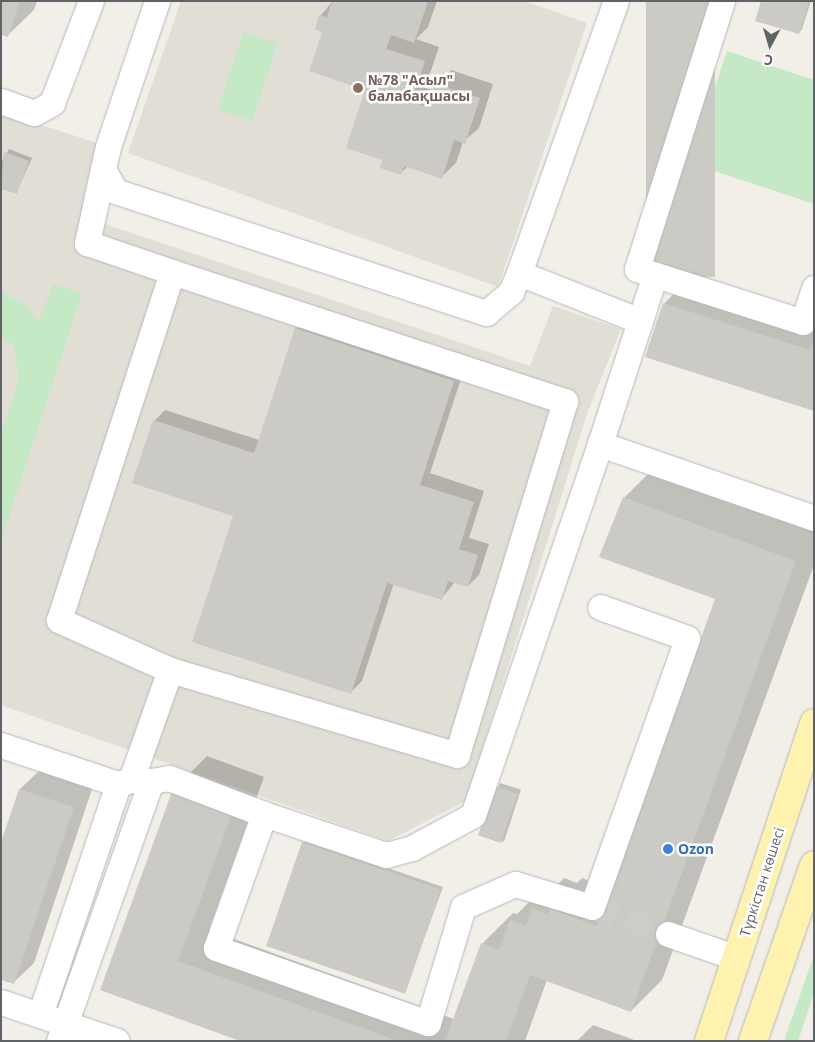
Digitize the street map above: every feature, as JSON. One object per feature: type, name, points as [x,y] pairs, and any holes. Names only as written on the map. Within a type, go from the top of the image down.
[{"type":"main road","name":"Түркістан көшесі","points":[[709,1041],[814,723]]},
{"type":"main road","points":[[753,1041],[814,865]]},
{"type":"lane","points":[[1,101],[34,113],[52,103],[91,1]]},
{"type":"lane","points":[[157,1],[108,147],[87,243],[565,401],[457,755],[170,670],[59,620],[172,272]]},
{"type":"lane","points":[[104,169],[115,192],[486,313],[511,292],[519,274],[616,1]]},
{"type":"lane","points":[[722,1],[637,269],[803,322],[814,288]]},
{"type":"lane","points":[[519,274],[640,321]]},
{"type":"lane","points":[[62,1032],[151,781],[169,778],[264,814],[386,854],[412,848],[473,815],[600,444],[655,275]]},
{"type":"lane","points":[[600,444],[814,518]]},
{"type":"lane","points":[[264,814],[216,948],[428,1023],[463,907],[515,884],[592,907],[687,638],[600,608]]},
{"type":"lane","points":[[1,745],[118,784],[131,780],[170,670]]},
{"type":"lane","points":[[40,1015],[118,784]]},
{"type":"lane","points":[[668,934],[736,958]]},
{"type":"lane","points":[[1,1002],[40,1015],[62,1032],[117,1041]]},
{"type":"shaded area","name":"№78 \"Асыл\" балабақшасы","points":[[181,1],[524,1],[587,23],[498,287],[128,153]]},
{"type":"shaded area","points":[[1,112],[97,143],[84,194],[108,225],[530,366],[553,306],[621,329],[588,411],[466,801],[388,841],[1,705]]},
{"type":"green space","points":[[243,32],[277,43],[252,121],[218,110]]},
{"type":"green space","points":[[727,51],[814,80],[814,204],[690,163]]},
{"type":"green space","points":[[53,284],[82,293],[1,541],[1,434],[19,380],[14,346],[1,335],[1,291],[24,304],[39,321]]},
{"type":"green space","points":[[814,955],[814,993],[798,1041],[784,1041]]},
{"type":"building","points":[[1,1],[20,1],[8,37],[1,35]]},
{"type":"building","points":[[332,1],[428,1],[414,43],[391,35],[386,49],[425,61],[411,102],[427,107],[435,84],[480,98],[465,144],[454,140],[442,179],[404,166],[401,175],[380,168],[382,160],[346,148],[365,90],[309,71],[322,32],[315,29],[319,15],[327,17]]},
{"type":"building","points":[[646,1],[715,1],[715,277],[646,277]]},
{"type":"building","points":[[761,1],[809,1],[799,34],[755,21]]},
{"type":"building","points":[[4,152],[29,161],[17,194],[1,189]]},
{"type":"building","points":[[663,303],[810,350],[814,338],[814,411],[645,357]]},
{"type":"building","points":[[295,328],[454,381],[420,485],[474,502],[459,549],[478,555],[468,587],[448,581],[442,600],[387,583],[351,694],[192,642],[233,516],[132,483],[153,420],[254,453]]},
{"type":"building","points":[[623,497],[796,561],[631,1012],[530,975],[506,1041],[445,1041],[481,943],[499,950],[510,920],[526,926],[532,908],[548,915],[550,909],[597,926],[715,599],[599,557]]},
{"type":"building","points":[[174,786],[234,808],[178,961],[398,1041],[240,1041],[100,990]]},
{"type":"building","points":[[495,786],[518,794],[501,843],[478,835]]},
{"type":"building","points":[[19,789],[74,807],[14,984],[1,980],[1,842]]},
{"type":"building","points":[[302,842],[441,890],[405,994],[266,946]]},
{"type":"tunnel","points":[[592,907],[668,934]]},
{"type":"place","name":"№78 \"Асыл\" балабақшасы","points":[[358,88]]},
{"type":"place","name":"Ozon","points":[[668,849]]}]
